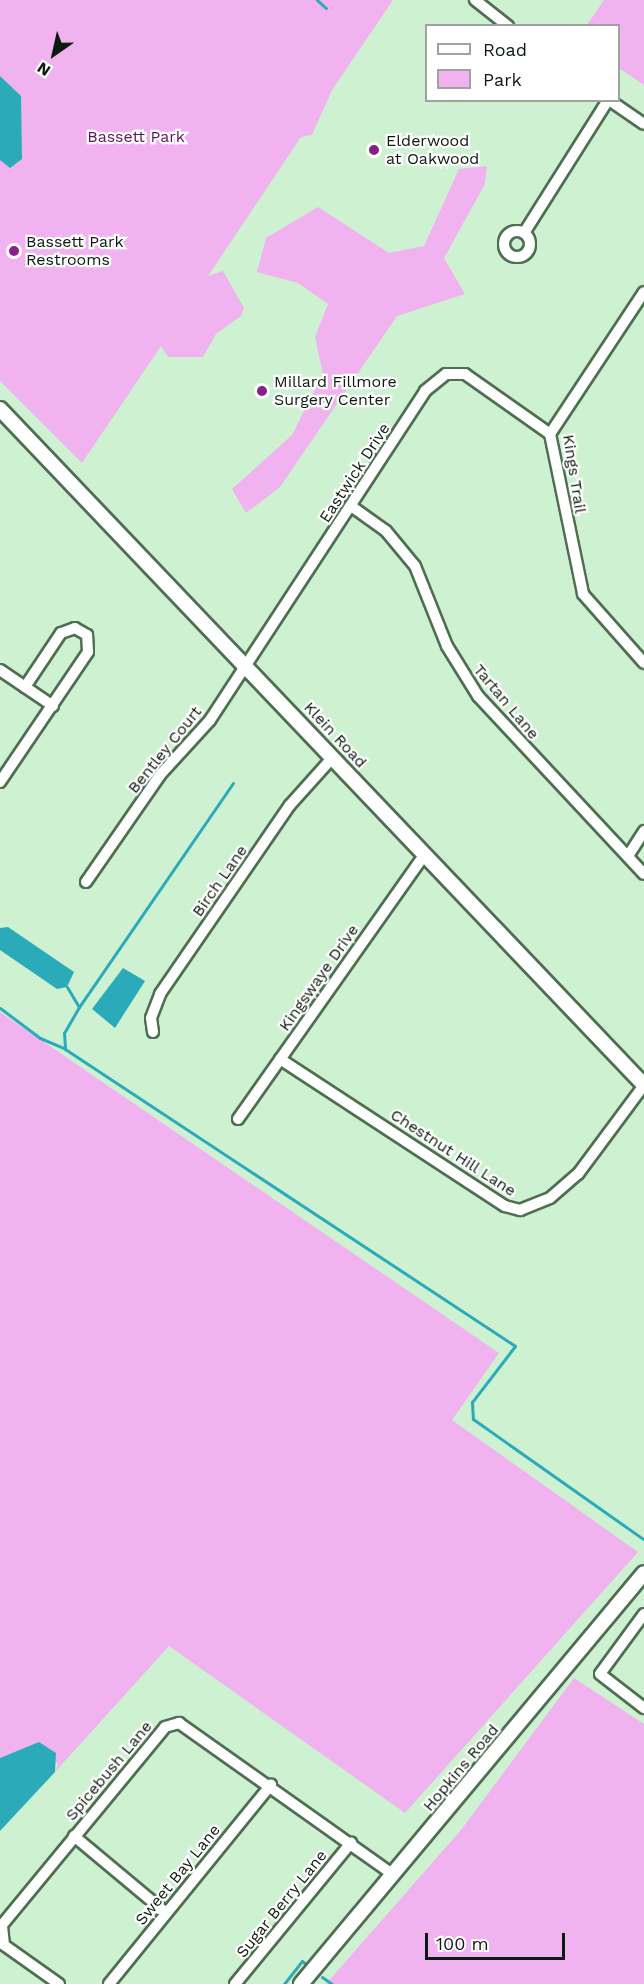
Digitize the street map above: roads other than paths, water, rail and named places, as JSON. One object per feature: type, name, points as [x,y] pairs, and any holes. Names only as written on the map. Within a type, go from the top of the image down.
[{"type":"street","points":[[475,0],[505,24]]},
{"type":"street","points":[[524,233],[608,102]]},
{"type":"street","points":[[612,102],[644,124]]},
{"type":"street","name":"Kings Trail","points":[[642,297],[550,434],[583,594],[644,663]]},
{"type":"street","name":"Eastwick Drive","points":[[247,666],[425,391],[446,374],[465,374],[550,434]]},
{"type":"street","name":"Klein Road","points":[[0,409],[644,1085]]},
{"type":"street","name":"Tartan Lane","points":[[351,506],[386,531],[415,566],[447,646],[478,696],[644,874]]},
{"type":"street","points":[[0,782],[88,652],[90,643],[81,631],[61,633],[25,687]]},
{"type":"street","name":"Bentley Court","points":[[86,882],[247,666]]},
{"type":"street","points":[[0,670],[53,706]]},
{"type":"street","name":"Birch Lane","points":[[153,1032],[151,1018],[160,994],[290,805],[333,757]]},
{"type":"street","points":[[628,856],[644,831]]},
{"type":"street","name":"Kingswaye Drive","points":[[238,1119],[425,854]]},
{"type":"street","name":"Chestnut Hill Lane","points":[[280,1059],[505,1206],[520,1210],[550,1198],[578,1174],[644,1085]]},
{"type":"street","name":"Hopkins Road","points":[[301,1984],[644,1573]]},
{"type":"street","points":[[644,1614],[600,1674],[644,1708]]},
{"type":"street","name":"Spicebush Lane","points":[[59,1984],[4,1945],[2,1925],[165,1727],[179,1723],[271,1785],[394,1875]]},
{"type":"street","name":"Sweet Bay Lane","points":[[109,1984],[271,1785]]},
{"type":"street","points":[[74,1836],[166,1913]]},
{"type":"street","name":"Sugar Berry Lane","points":[[236,1984],[351,1842]]},
{"type":"water","points":[[0,76],[21,96],[22,159],[10,168],[0,160]]},
{"type":"water","points":[[8,927],[74,972],[67,987],[57,989],[0,950],[0,928]]},
{"type":"water","points":[[123,968],[145,981],[115,1028],[92,1009]]},
{"type":"water","points":[[39,1742],[56,1753],[55,1772],[0,1831],[0,1758]]},
{"type":"waterway","points":[[317,0],[326,8]]},
{"type":"waterway","points":[[233,783],[79,1007],[64,1033],[65,1049],[515,1346],[472,1402],[473,1419],[643,1539]]},
{"type":"waterway","points":[[67,987],[79,1007]]},
{"type":"waterway","points":[[0,1008],[40,1038],[64,1048]]},
{"type":"waterway","points":[[284,1984],[302,1961],[307,1965]]},
{"type":"waterway","points":[[322,1977],[332,1984]]},
{"type":"place","name":"Elderwood at Oakwood","points":[[374,150]]},
{"type":"place","name":"Bassett Park Restrooms","points":[[14,251]]},
{"type":"place","name":"Millard Fillmore Surgery Center","points":[[262,391]]},
{"type":"park label","name":"Bassett Park","points":[[136,137]]}]
